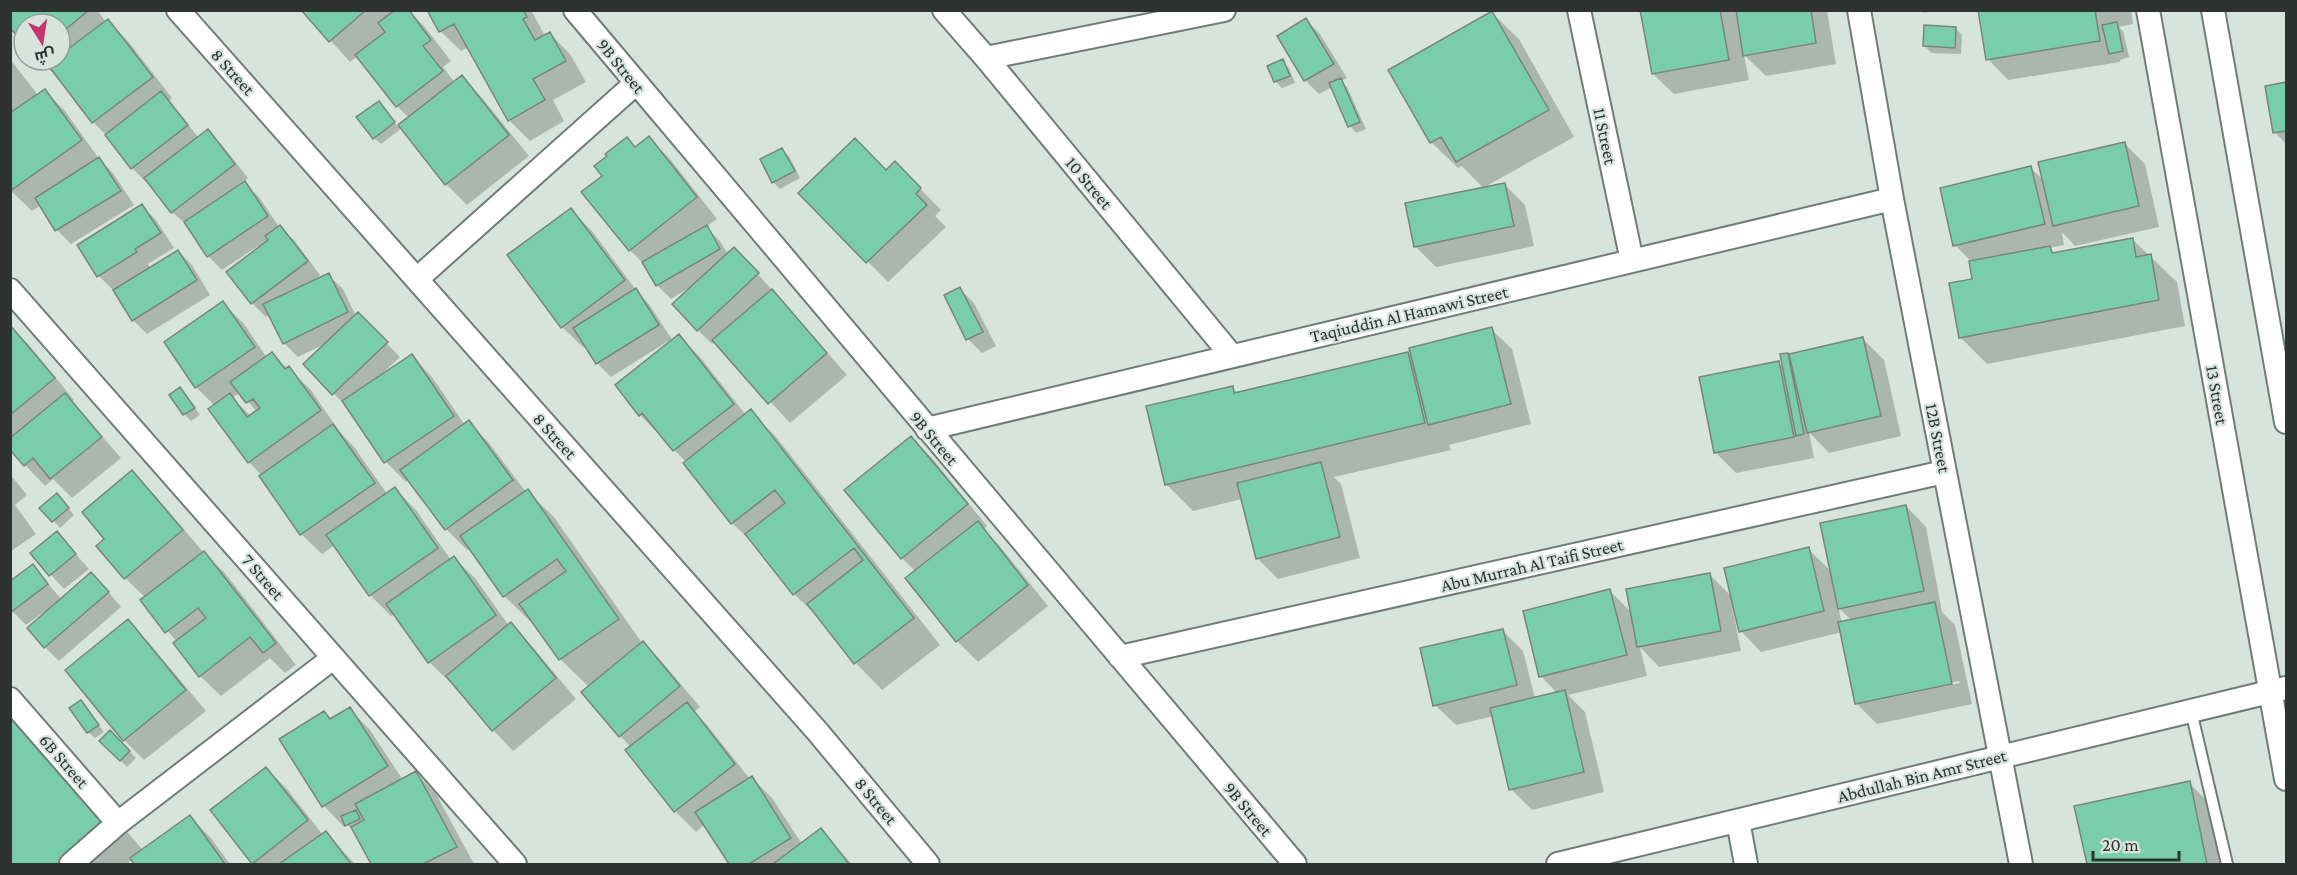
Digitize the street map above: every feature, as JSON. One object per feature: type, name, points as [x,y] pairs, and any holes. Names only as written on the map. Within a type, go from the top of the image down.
[{"type":"street","name":"8 Street","points":[[178,10],[818,731],[928,864]]},
{"type":"street","name":"9B Street","points":[[576,10],[635,84],[1295,864]]},
{"type":"street","name":"10 Street","points":[[944,10],[1232,356]]},
{"type":"street","points":[[986,58],[1224,10]]},
{"type":"street","name":"11 Street","points":[[1579,10],[1632,261]]},
{"type":"street","name":"12B Street","points":[[1859,10],[1892,199],[2021,864]]},
{"type":"street","name":"13 Street","points":[[2148,10],[2279,690],[2286,779]]},
{"type":"street","points":[[2213,10],[2286,422]]},
{"type":"street","points":[[417,279],[635,84]]},
{"type":"street","name":"Taqiuddin Al Hamawi Street","points":[[927,429],[1892,199]]},
{"type":"street","name":"7 Street","points":[[10,290],[515,864]]},
{"type":"street","name":"Abu Murrah Al Taifi Street","points":[[1120,657],[1944,472]]},
{"type":"street","points":[[71,864],[118,823],[333,658]]},
{"type":"street","name":"Abdullah Bin Amr Street","points":[[1558,864],[2279,690]]},
{"type":"street","name":"6B Street","points":[[10,699],[118,823]]},
{"type":"street","points":[[1738,821],[1746,864]]},
{"type":"lane","points":[[2191,711],[2227,864]]},
{"type":"building","points":[[10,10],[89,10],[72,24],[72,12],[12,12],[12,30],[10,31]]},
{"type":"building","points":[[301,10],[366,10],[329,42]]},
{"type":"building","points":[[395,10],[409,10],[431,40],[423,46],[443,71],[396,107],[355,55],[385,32],[378,23]]},
{"type":"building","points":[[427,10],[523,10],[527,17],[523,19],[535,40],[550,32],[566,61],[533,79],[545,100],[508,121],[454,24],[439,32]]},
{"type":"building","points":[[1640,10],[1720,10],[1729,60],[1652,74]]},
{"type":"building","points":[[1736,10],[1811,10],[1816,43],[1743,56]]},
{"type":"building","points":[[1978,10],[2095,10],[2100,41],[1986,60]]},
{"type":"building","points":[[1492,11],[1549,110],[1456,162],[1441,137],[1430,143],[1388,70]]},
{"type":"building","points":[[1306,18],[1334,64],[1304,81],[1277,36]]},
{"type":"building","points":[[108,19],[153,77],[92,123],[53,72],[72,72],[72,46]]},
{"type":"building","points":[[2117,22],[2123,51],[2109,54],[2102,25]]},
{"type":"building","points":[[1924,25],[1956,27],[1955,48],[1923,46]]},
{"type":"building","points":[[1283,59],[1290,76],[1274,82],[1267,66]]},
{"type":"building","points":[[462,75],[509,135],[445,185],[398,125]]},
{"type":"building","points":[[1341,78],[1360,122],[1348,127],[1329,83]]},
{"type":"building","points":[[2286,82],[2286,131],[2273,133],[2265,86]]},
{"type":"building","points":[[45,89],[82,140],[10,191],[10,113]]},
{"type":"building","points":[[161,91],[188,125],[131,169],[105,135]]},
{"type":"building","points":[[379,101],[395,122],[373,139],[356,117]]},
{"type":"building","points":[[208,129],[235,164],[171,213],[144,178]]},
{"type":"building","points":[[649,136],[697,197],[629,251],[581,192],[602,176],[594,166],[607,156],[605,154],[627,137],[635,147]]},
{"type":"building","points":[[855,138],[886,170],[895,161],[921,188],[916,194],[927,205],[866,263],[798,193]]},
{"type":"building","points":[[2125,142],[2139,206],[2053,226],[2038,162]]},
{"type":"building","points":[[782,148],[795,171],[772,183],[760,159]]},
{"type":"building","points":[[99,157],[121,191],[55,231],[35,198]]},
{"type":"building","points":[[2031,166],[2045,224],[1953,246],[1940,188]]},
{"type":"building","points":[[245,181],[268,216],[207,257],[184,222]]},
{"type":"building","points":[[1505,183],[1514,226],[1414,247],[1405,203]]},
{"type":"building","points":[[142,204],[161,233],[135,249],[137,252],[97,277],[77,245]]},
{"type":"building","points":[[571,208],[625,280],[561,328],[507,255]]},
{"type":"building","points":[[280,225],[308,261],[251,304],[226,272],[268,240],[265,236]]},
{"type":"building","points":[[707,225],[720,249],[656,286],[642,262]]},
{"type":"building","points":[[2133,238],[2136,257],[2151,254],[2159,300],[1959,338],[1949,283],[1972,279],[1969,261],[2050,246],[2052,253]]},
{"type":"building","points":[[734,247],[759,273],[697,331],[672,304]]},
{"type":"building","points":[[178,250],[197,280],[132,321],[113,290]]},
{"type":"building","points":[[329,273],[348,312],[283,344],[263,304]]},
{"type":"building","points":[[960,287],[983,332],[966,340],[944,295]]},
{"type":"building","points":[[636,288],[659,325],[596,364],[573,328]]},
{"type":"building","points":[[772,289],[827,353],[768,404],[712,340]]},
{"type":"building","points":[[223,301],[255,347],[195,388],[164,342]]},
{"type":"building","points":[[358,312],[388,342],[332,395],[303,364]]},
{"type":"building","points":[[10,325],[55,378],[10,415]]},
{"type":"building","points":[[1492,327],[1511,404],[1428,425],[1409,348]]},
{"type":"building","points":[[679,334],[734,404],[673,451],[642,413],[639,416],[615,385]]},
{"type":"building","points":[[1863,337],[1881,416],[1807,433],[1789,354]]},
{"type":"building","points":[[272,352],[285,369],[289,366],[321,410],[248,463],[208,409],[230,393],[247,417],[260,408],[253,399],[246,403],[230,382]]},
{"type":"building","points":[[1408,352],[1425,423],[1165,485],[1146,406],[1233,386],[1234,393]]},
{"type":"building","points":[[1788,353],[1804,434],[1796,436],[1780,354]]},
{"type":"building","points":[[412,354],[454,416],[384,463],[342,401]]},
{"type":"building","points":[[1779,361],[1794,437],[1714,453],[1699,377]]},
{"type":"building","points":[[180,387],[195,408],[183,415],[169,395]]},
{"type":"building","points":[[65,393],[102,437],[50,479],[33,458],[24,466],[10,450],[10,438]]},
{"type":"building","points":[[751,409],[914,618],[854,664],[807,604],[863,560],[854,548],[793,595],[745,534],[785,503],[775,490],[731,524],[683,463]]},
{"type":"building","points":[[469,420],[513,480],[445,530],[400,470]]},
{"type":"building","points":[[333,424],[375,483],[300,535],[259,476]]},
{"type":"building","points":[[911,436],[968,504],[901,559],[844,490]]},
{"type":"building","points":[[1321,462],[1340,537],[1256,559],[1237,483]]},
{"type":"building","points":[[132,470],[183,530],[124,579],[96,546],[104,539],[82,512]]},
{"type":"building","points":[[395,487],[438,548],[369,596],[326,535]]},
{"type":"building","points":[[528,489],[619,619],[559,660],[519,604],[566,571],[557,559],[503,597],[460,536]]},
{"type":"building","points":[[57,493],[69,508],[52,522],[39,508]]},
{"type":"building","points":[[1906,505],[1924,591],[1838,609],[1820,523]]},
{"type":"building","points":[[978,521],[1028,585],[956,642],[905,578]]},
{"type":"building","points":[[57,531],[76,554],[49,576],[30,553]]},
{"type":"building","points":[[1809,547],[1824,611],[1739,632],[1724,568]]},
{"type":"building","points":[[204,551],[276,643],[263,653],[250,637],[199,677],[173,643],[206,618],[198,608],[165,633],[140,600]]},
{"type":"building","points":[[454,556],[496,615],[428,663],[386,604]]},
{"type":"building","points":[[33,564],[48,584],[11,612],[10,581]]},
{"type":"building","points":[[91,572],[109,592],[44,648],[27,628]]},
{"type":"building","points":[[1710,573],[1721,631],[1637,647],[1626,589]]},
{"type":"building","points":[[1610,589],[1627,655],[1539,677],[1523,611]]},
{"type":"building","points":[[1935,602],[1952,684],[1855,704],[1838,622]]},
{"type":"building","points":[[128,619],[186,690],[123,741],[65,670]]},
{"type":"building","points":[[511,622],[556,678],[492,731],[446,676]]},
{"type":"building","points":[[1503,629],[1517,685],[1433,706],[1420,648]]},
{"type":"building","points":[[643,641],[680,686],[619,737],[581,692]]},
{"type":"building","points":[[1565,690],[1584,772],[1509,790],[1490,708]]},
{"type":"building","points":[[10,699],[118,823],[71,864],[10,864]]},
{"type":"building","points":[[81,700],[99,725],[87,733],[69,708]]},
{"type":"building","points":[[687,702],[735,764],[674,812],[625,750]]},
{"type":"building","points":[[350,707],[388,766],[322,807],[279,739],[324,711],[330,719]]},
{"type":"building","points":[[110,730],[130,751],[120,761],[99,741]]},
{"type":"building","points":[[266,767],[308,820],[252,864],[210,810]]},
{"type":"building","points":[[416,771],[457,847],[423,864],[371,864],[351,827],[364,820],[355,804]]},
{"type":"building","points":[[752,776],[791,838],[749,864],[729,864],[695,812]]},
{"type":"building","points":[[2190,781],[2207,864],[2087,864],[2074,806]]},
{"type":"building","points":[[356,810],[360,819],[345,826],[341,816]]},
{"type":"building","points":[[190,815],[225,864],[134,864],[130,858]]},
{"type":"building","points":[[821,828],[849,864],[773,864]]},
{"type":"building","points":[[326,831],[351,864],[279,864]]}]
